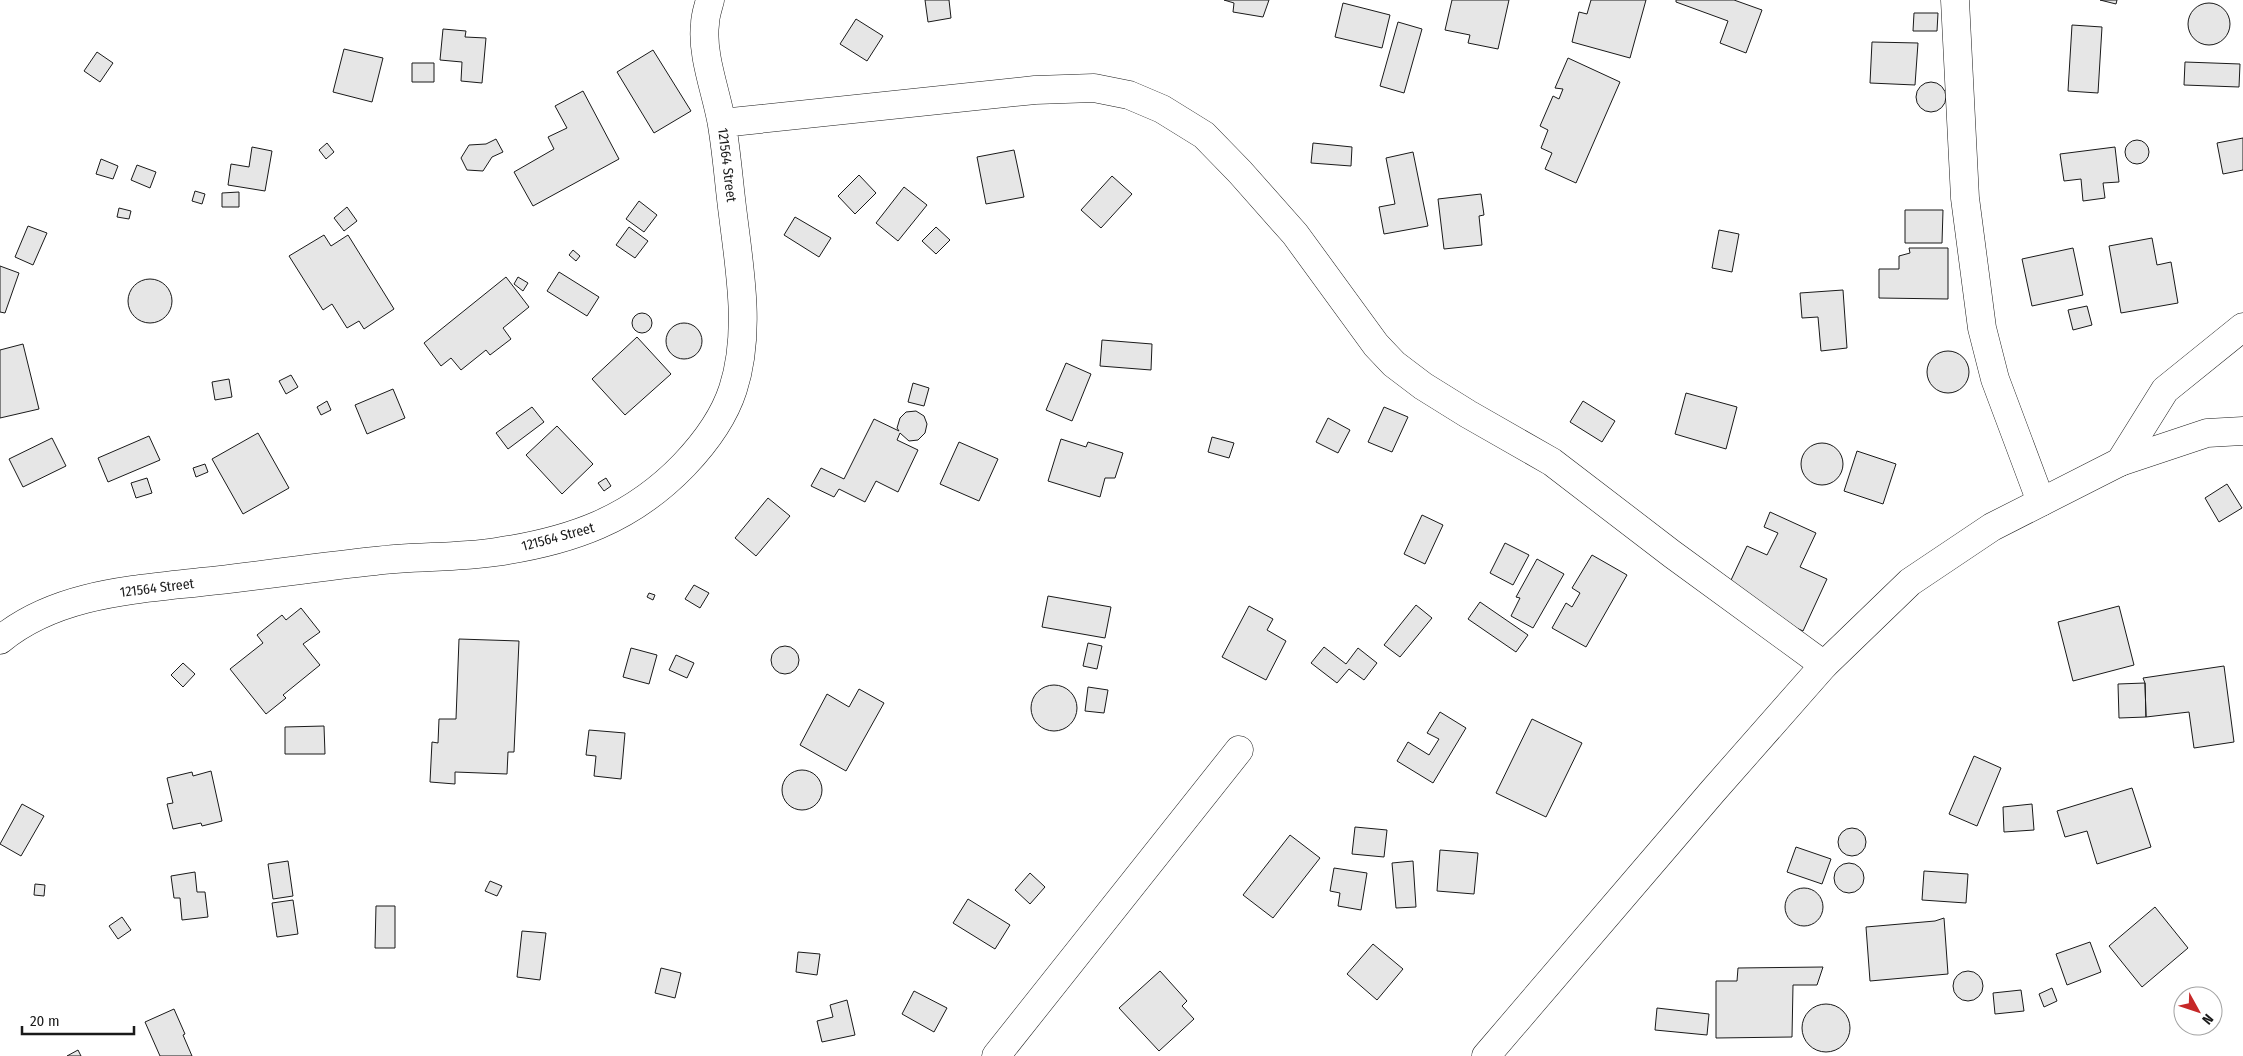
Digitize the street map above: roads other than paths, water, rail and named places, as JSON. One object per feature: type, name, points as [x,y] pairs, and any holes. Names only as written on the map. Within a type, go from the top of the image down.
[{"type":"street","name":"121564 Street","points":[[0,640],[23,623],[87,598],[147,588],[259,576],[377,560],[494,552],[564,538],[597,528],[650,496],[668,481],[708,436],[732,394],[742,343],[743,296],[722,123],[709,73],[704,25],[710,0]]},
{"type":"street","points":[[1955,0],[1966,198],[1982,328],[1996,379],[2041,502]]},
{"type":"street","points":[[722,123],[1035,90],[1094,88],[1129,96],[1162,109],[1204,135],[1240,172],[1295,234],[1376,345],[1394,364],[1422,386],[1552,462],[1672,554],[1824,665]]},
{"type":"street","points":[[2120,462],[2165,390],[2243,327]]},
{"type":"street","points":[[1486,1056],[1706,799],[1824,665],[1910,582],[1992,526],[2120,462],[2206,433],[2243,431]]},
{"type":"street","points":[[996,1056],[1239,750]]}]
